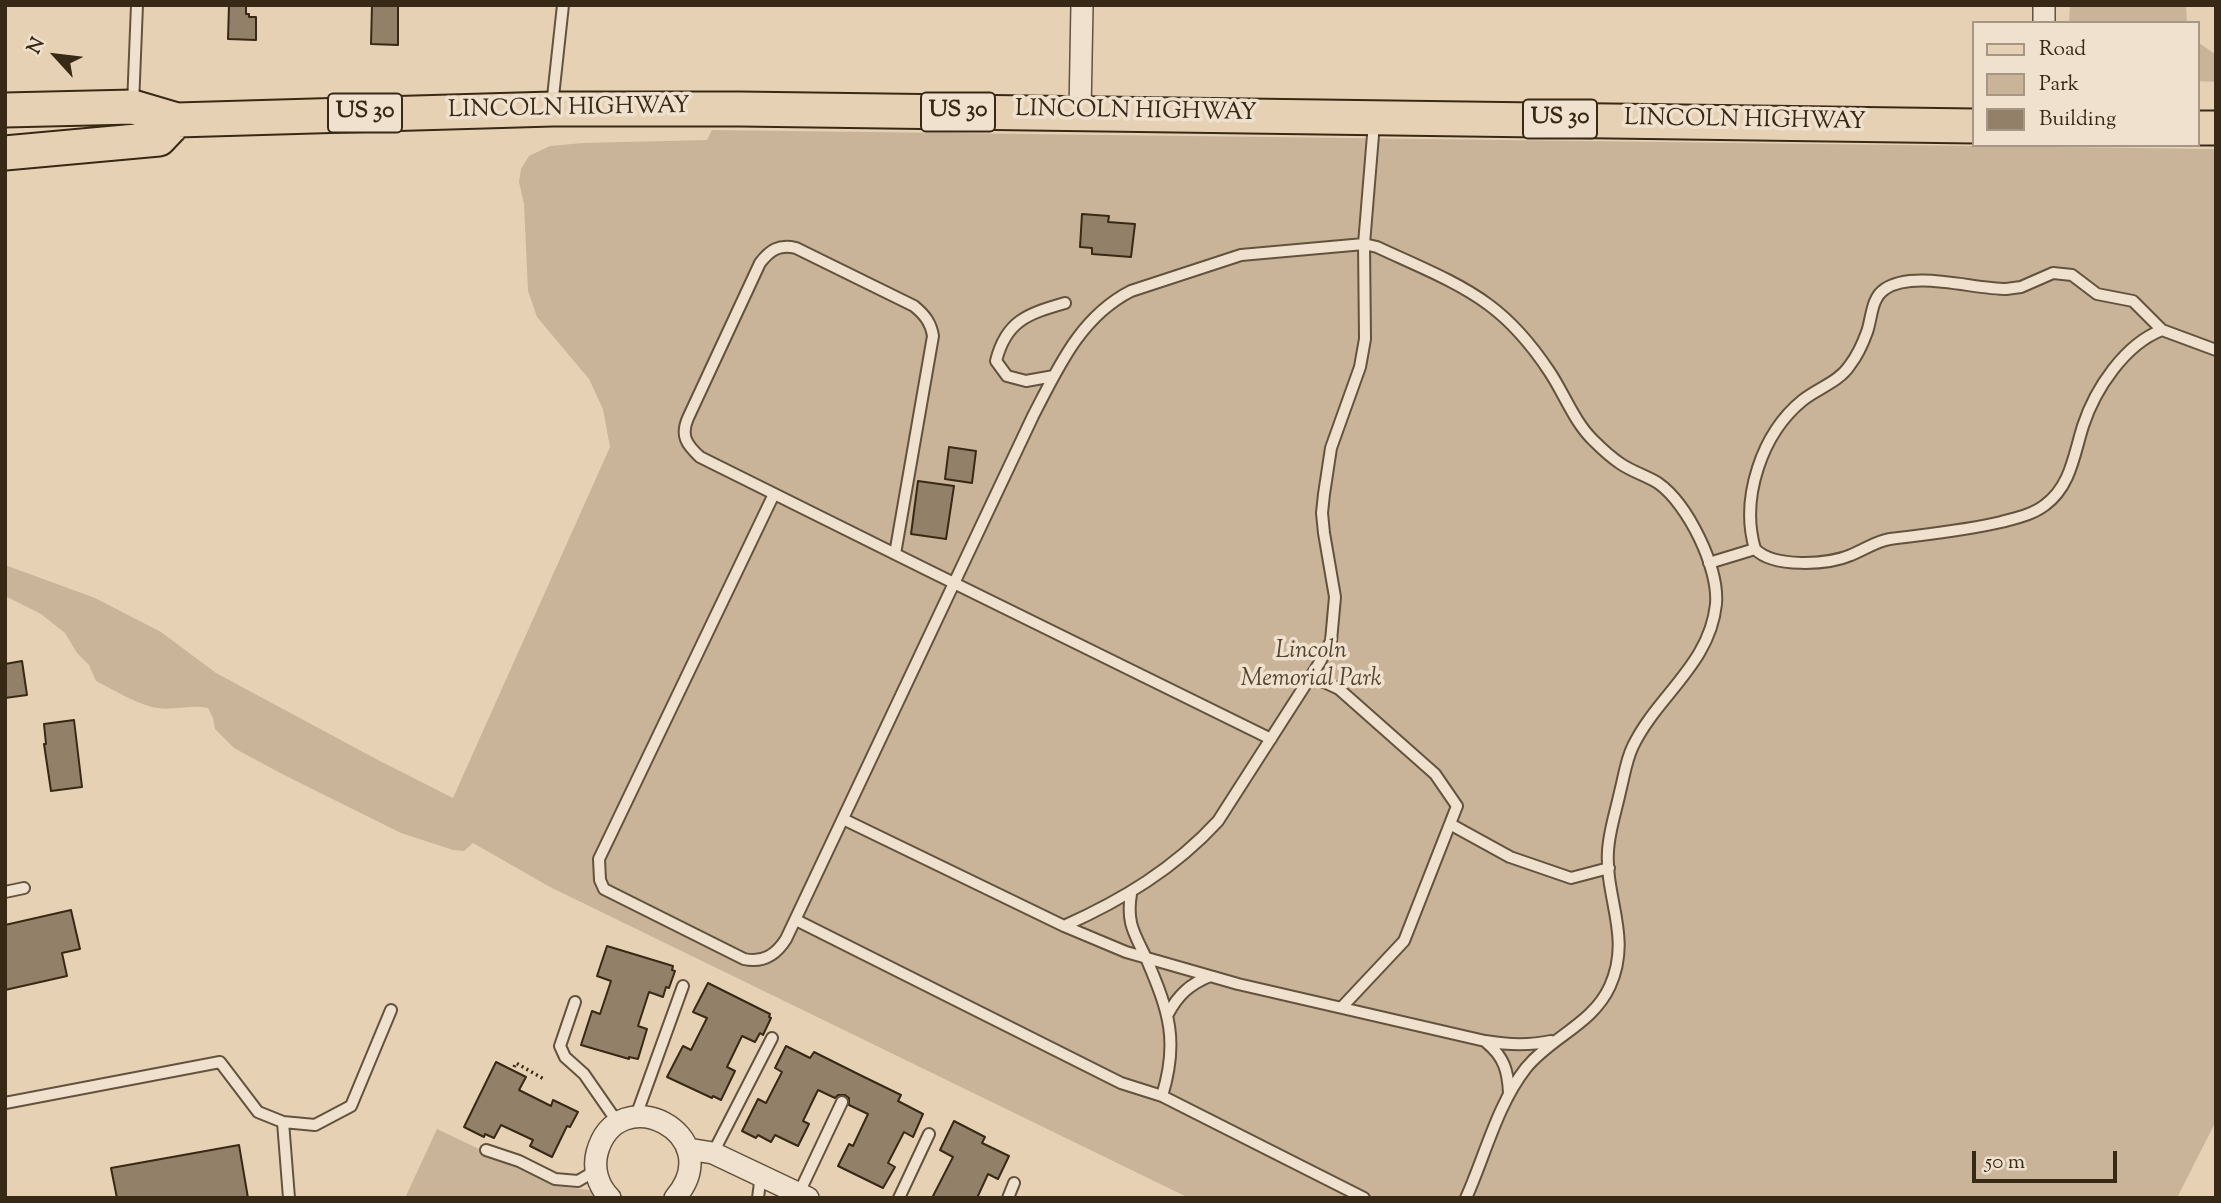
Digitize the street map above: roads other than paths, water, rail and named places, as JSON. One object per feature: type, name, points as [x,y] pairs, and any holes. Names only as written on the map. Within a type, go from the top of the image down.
[{"type":"main road","name":"LINCOLN HIGHWAY","points":[[5,110],[133,107],[177,120],[552,109],[1080,112],[1972,126]]},
{"type":"main road","points":[[5,153],[159,139],[177,120]]},
{"type":"street","points":[[1080,112],[1082,5]]},
{"type":"street","points":[[610,1198],[599,1182],[596,1171],[600,1143],[607,1132],[627,1120],[649,1116],[673,1127],[688,1149],[689,1176],[676,1198]]},
{"type":"street","points":[[688,1149],[713,1153],[803,1195]]},
{"type":"lane","points":[[133,107],[137,5]]},
{"type":"lane","points":[[552,109],[563,5]]},
{"type":"lane","points":[[1064,926],[1131,894],[1199,842],[1218,821],[1331,641],[1335,597],[1322,513],[1331,448],[1360,367],[1365,339],[1364,244],[1375,116]]},
{"type":"lane","points":[[774,494],[599,859],[600,880],[604,889],[613,895],[744,959],[762,960],[780,949],[796,920],[1054,376],[1086,325],[1115,299],[1131,291],[1241,255],[1364,244],[1377,247],[1465,290],[1489,305],[1508,322],[1549,372],[1591,438],[1620,463],[1658,484],[1673,497],[1689,520],[1709,563],[1716,585],[1716,606],[1710,631],[1700,654],[1632,747],[1608,851],[1620,949],[1617,968],[1609,988],[1598,1006],[1569,1032],[1538,1054],[1525,1070],[1509,1095],[1466,1198]]},
{"type":"lane","points":[[895,554],[933,337],[932,327],[928,319],[914,306],[796,248],[781,246],[767,254],[760,263],[684,426],[686,443],[700,457],[895,554],[1271,739]]},
{"type":"lane","points":[[2162,330],[2140,343],[2123,360],[2092,401],[2071,471],[2061,490],[2045,506],[2023,516],[1970,530],[1888,539],[1830,561],[1783,563],[1762,557],[1755,550],[1751,535],[1753,493],[1758,469],[1773,432],[1804,399],[1838,378],[1850,366],[1867,332],[1875,301],[1886,288],[1911,282],[2006,289],[2021,287],[2053,274],[2072,275],[2097,294],[2133,301],[2162,330],[2216,350]]},
{"type":"lane","points":[[1054,376],[1026,381],[1017,379],[1007,376],[996,361],[1001,341],[1015,324],[1039,310],[1065,303]]},
{"type":"lane","points":[[1709,563],[1755,550]]},
{"type":"lane","points":[[1311,676],[1339,689],[1435,774],[1457,806],[1404,941],[1342,1007]]},
{"type":"lane","points":[[843,818],[1064,926],[1146,958],[1210,976],[1485,1041],[1520,1045],[1554,1041]]},
{"type":"lane","points":[[1450,824],[1510,857],[1571,878],[1609,868]]},
{"type":"lane","points":[[5,892],[24,888]]},
{"type":"lane","points":[[1131,894],[1128,909],[1132,932],[1146,958],[1168,1014],[1171,1060],[1162,1096]]},
{"type":"lane","points":[[796,920],[1121,1083],[1162,1096],[1364,1198]]},
{"type":"lane","points":[[1168,1014],[1179,995],[1210,976]]},
{"type":"lane","points":[[575,1002],[561,1046],[565,1057],[627,1120],[683,986]]},
{"type":"lane","points":[[5,1103],[220,1062],[258,1112],[283,1122],[315,1125],[351,1106],[391,1010]]},
{"type":"lane","points":[[713,1153],[772,1038]]},
{"type":"lane","points":[[1485,1041],[1502,1057],[1507,1068],[1509,1095]]},
{"type":"lane","points":[[803,1195],[842,1102]]},
{"type":"lane","points":[[283,1122],[289,1198]]},
{"type":"lane","points":[[899,1198],[929,1134]]},
{"type":"lane","points":[[486,1150],[519,1161],[555,1179],[578,1181],[596,1171]]},
{"type":"lane","points":[[758,1198],[761,1174]]},
{"type":"lane","points":[[1008,1198],[1014,1183]]},
{"type":"park label","name":"Lincoln Memorial Park","points":[[1311,667]]}]
